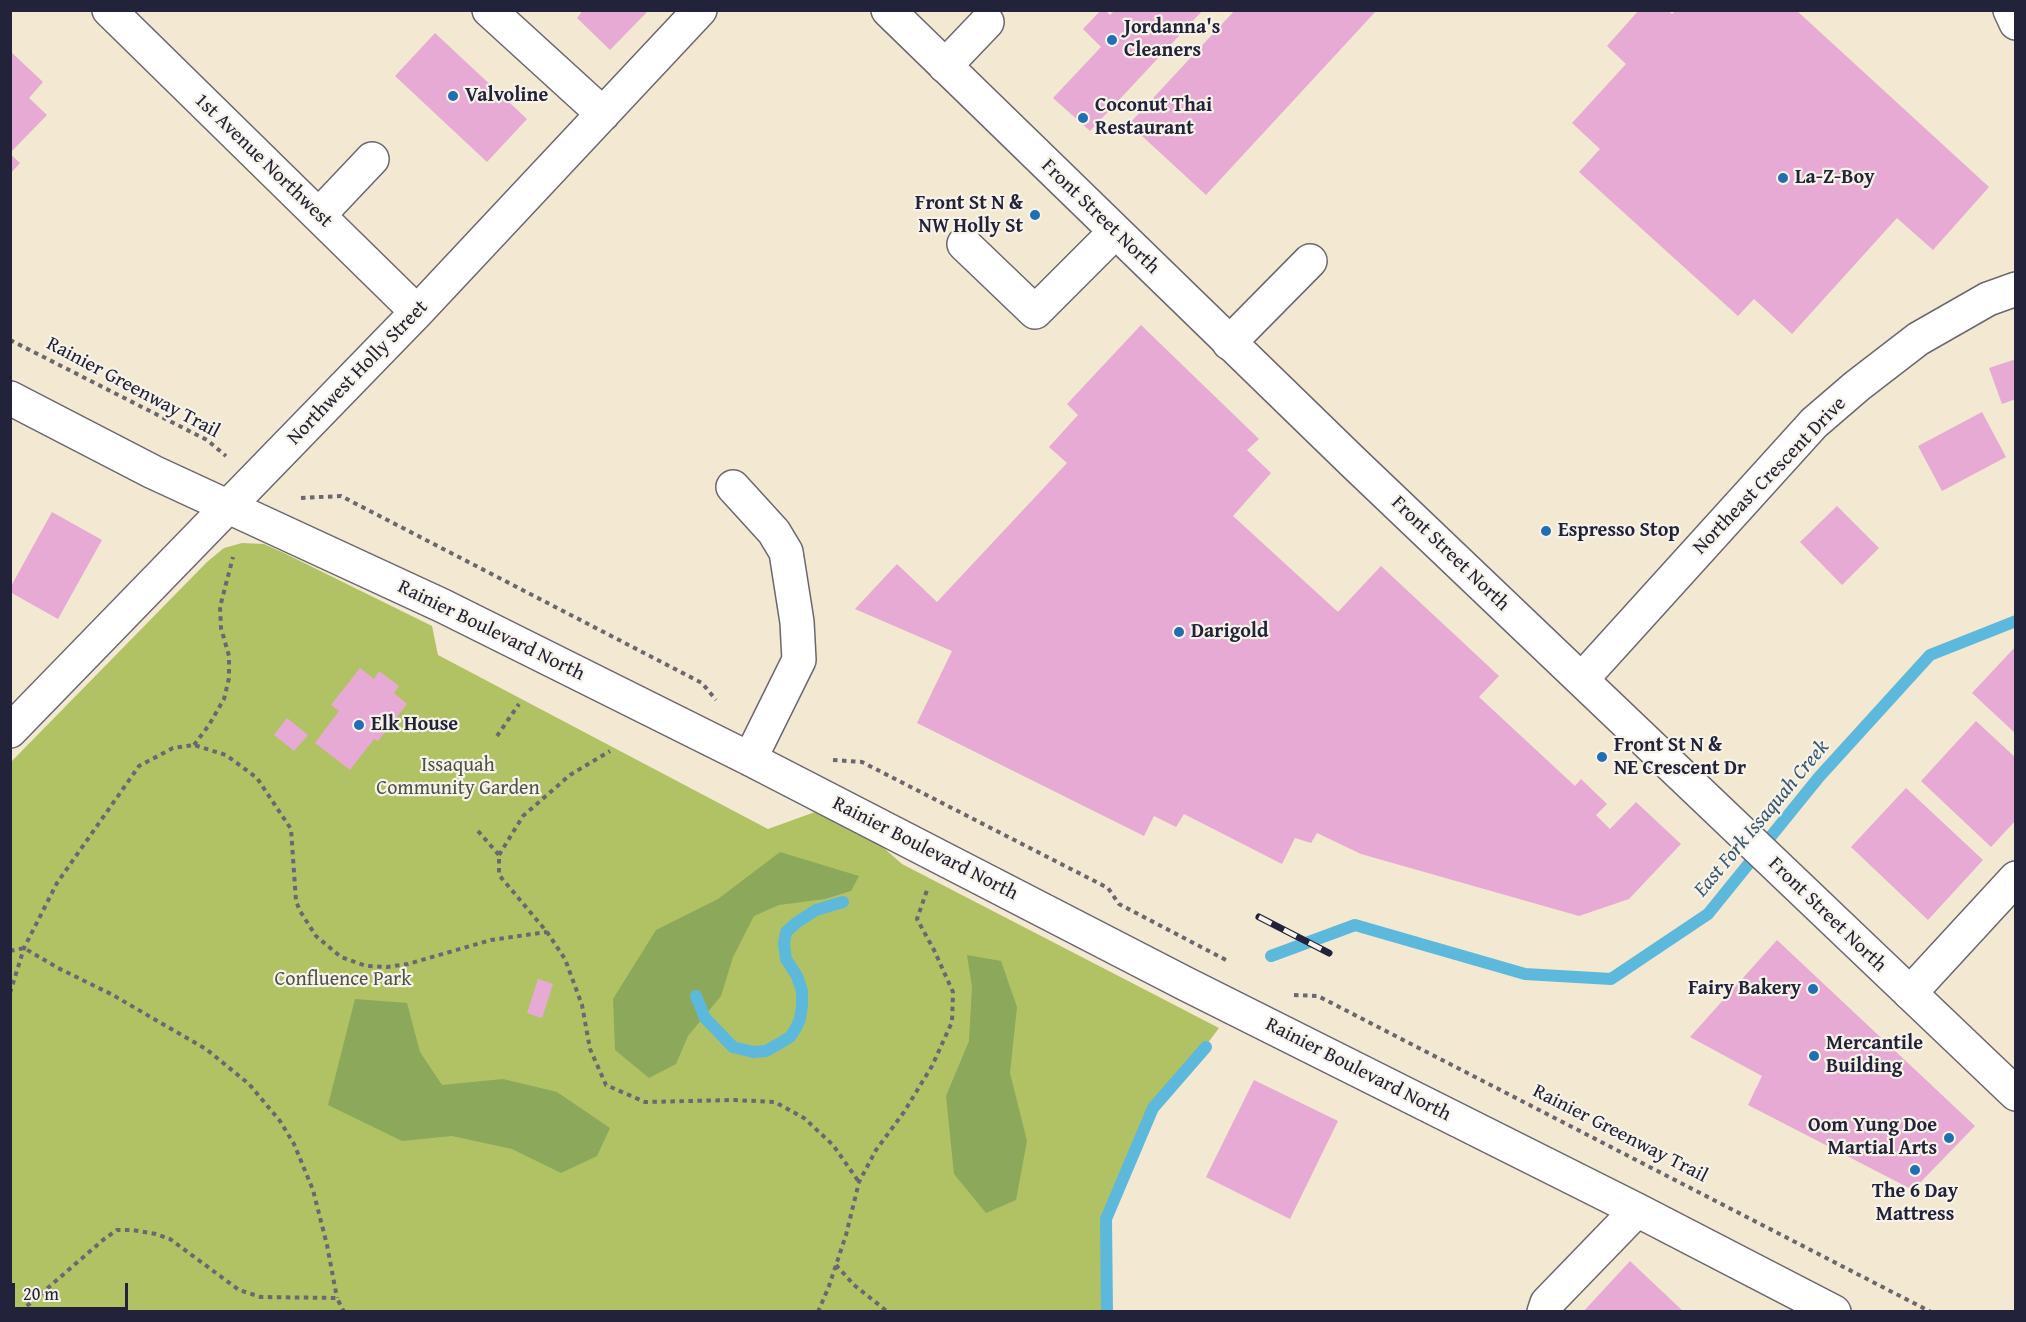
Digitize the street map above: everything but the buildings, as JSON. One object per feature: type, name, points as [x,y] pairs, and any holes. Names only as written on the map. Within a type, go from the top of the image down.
[{"type":"street","name":"1st Avenue Northwest","points":[[109,10],[417,312]]},
{"type":"street","points":[[489,10],[603,114]]},
{"type":"street","name":"Northwest Holly Street","points":[[10,731],[417,312],[700,10]]},
{"type":"street","name":"Front Street North","points":[[888,10],[1229,343],[2016,1094]]},
{"type":"street","points":[[2010,10],[2016,23]]},
{"type":"street","points":[[945,66],[987,22]]},
{"type":"street","points":[[319,215],[372,159]]},
{"type":"street","points":[[964,244],[1035,312],[1115,232]]},
{"type":"street","points":[[1229,343],[1310,261]]},
{"type":"street","name":"Northeast Crescent Drive","points":[[1582,679],[1814,423],[1918,339],[1988,299],[2016,288]]},
{"type":"street","name":"Rainier Boulevard North","points":[[10,398],[153,472],[443,606],[750,759],[1186,984],[1834,1311]]},
{"type":"street","points":[[732,487],[774,532],[786,552],[797,622],[799,660],[750,759]]},
{"type":"street","points":[[1910,993],[2016,878]]},
{"type":"street","points":[[1544,1311],[1547,1303],[1637,1210]]},
{"type":"path","name":"Rainier Greenway Trail","points":[[10,340],[207,440],[232,460]]},
{"type":"path","points":[[194,746],[224,699],[229,678],[230,656],[221,628],[220,607],[233,557]]},
{"type":"path","points":[[497,736],[519,704]]},
{"type":"path","points":[[10,993],[24,948],[57,883],[139,766],[173,748],[194,746],[226,755],[257,778],[291,829],[296,901],[300,911],[316,936],[341,957],[366,966],[387,967],[408,964],[491,940],[547,932]]},
{"type":"path","points":[[610,751],[570,776],[523,816],[499,855],[499,875],[547,932],[565,959],[582,1005],[590,1049],[606,1085],[645,1102],[735,1100],[775,1102],[804,1118],[833,1145],[859,1182]]},
{"type":"path","points":[[478,831],[499,855]]},
{"type":"path","points":[[818,1311],[846,1235],[859,1182],[876,1150],[904,1112],[932,1066],[952,1022],[953,992],[917,919],[940,856]]},
{"type":"path","points":[[10,951],[24,948],[111,994],[206,1049],[234,1070],[263,1100],[294,1144],[313,1190],[337,1298],[344,1311]]},
{"type":"path","name":"Rainier Greenway Trail","points":[[1293,995],[1318,996],[1930,1311]]},
{"type":"path","points":[[20,1311],[117,1230],[133,1230],[170,1239],[239,1290],[261,1297],[337,1298]]},
{"type":"path","points":[[836,1265],[854,1285],[888,1311]]},
{"type":"green space","name":"Confluence Park","points":[[242,543],[264,544],[432,626],[438,655],[768,829],[815,812],[876,841],[902,864],[1219,1028],[1186,1072],[1153,1108],[1106,1218],[1107,1311],[11,1311],[10,763],[207,562],[224,548]]},
{"type":"green space","points":[[780,852],[859,876],[851,891],[825,899],[779,905],[754,916],[733,957],[721,996],[688,1036],[676,1064],[649,1078],[615,1050],[613,999],[656,930],[718,899]]},
{"type":"green space","points":[[967,955],[1001,961],[1017,1007],[1010,1073],[1027,1141],[1016,1200],[986,1213],[954,1174],[946,1096],[969,1041],[972,987]]},
{"type":"green space","points":[[355,999],[407,1003],[420,1052],[442,1085],[503,1079],[557,1092],[610,1128],[597,1156],[561,1173],[512,1149],[452,1136],[402,1141],[328,1105]]},
{"type":"waterway","name":"East Fork Issaquah Creek","points":[[1271,956],[1355,925],[1525,974],[1611,979],[1708,914],[1819,777],[1930,655],[2016,621]]},
{"type":"waterway","points":[[696,996],[705,1018],[733,1047],[753,1052],[766,1051],[790,1037],[800,1019],[802,991],[797,976],[786,959],[784,944],[786,932],[816,910],[843,902]]},
{"type":"waterway","name":"East Fork Issaquah Creek","points":[[1107,1312],[1106,1219],[1153,1108],[1206,1047]]},
{"type":"railway","points":[[1259,917],[1329,953]]},
{"type":"place","name":"Jordanna's Cleaners","points":[[1112,40]]},
{"type":"place","name":"Valvoline","points":[[453,96]]},
{"type":"place","name":"Coconut Thai Restaurant","points":[[1083,118]]},
{"type":"place","name":"La-Z-Boy","points":[[1783,178]]},
{"type":"place","name":"Front St N & NW Holly St","points":[[1035,215]]},
{"type":"place","name":"Espresso Stop","points":[[1546,531]]},
{"type":"place","name":"Darigold","points":[[1179,632]]},
{"type":"place","name":"Elk House","points":[[359,725]]},
{"type":"place","name":"Front St N & NE Crescent Dr","points":[[1602,757]]},
{"type":"place","name":"Fairy Bakery","points":[[1813,989]]},
{"type":"place","name":"Mercantile Building","points":[[1814,1056]]},
{"type":"place","name":"Oom Yung Doe Martial Arts","points":[[1949,1138]]},
{"type":"place","name":"The 6 Day Mattress","points":[[1915,1170]]},
{"type":"park label","name":"Issaquah Community Garden","points":[[458,778]]}]
